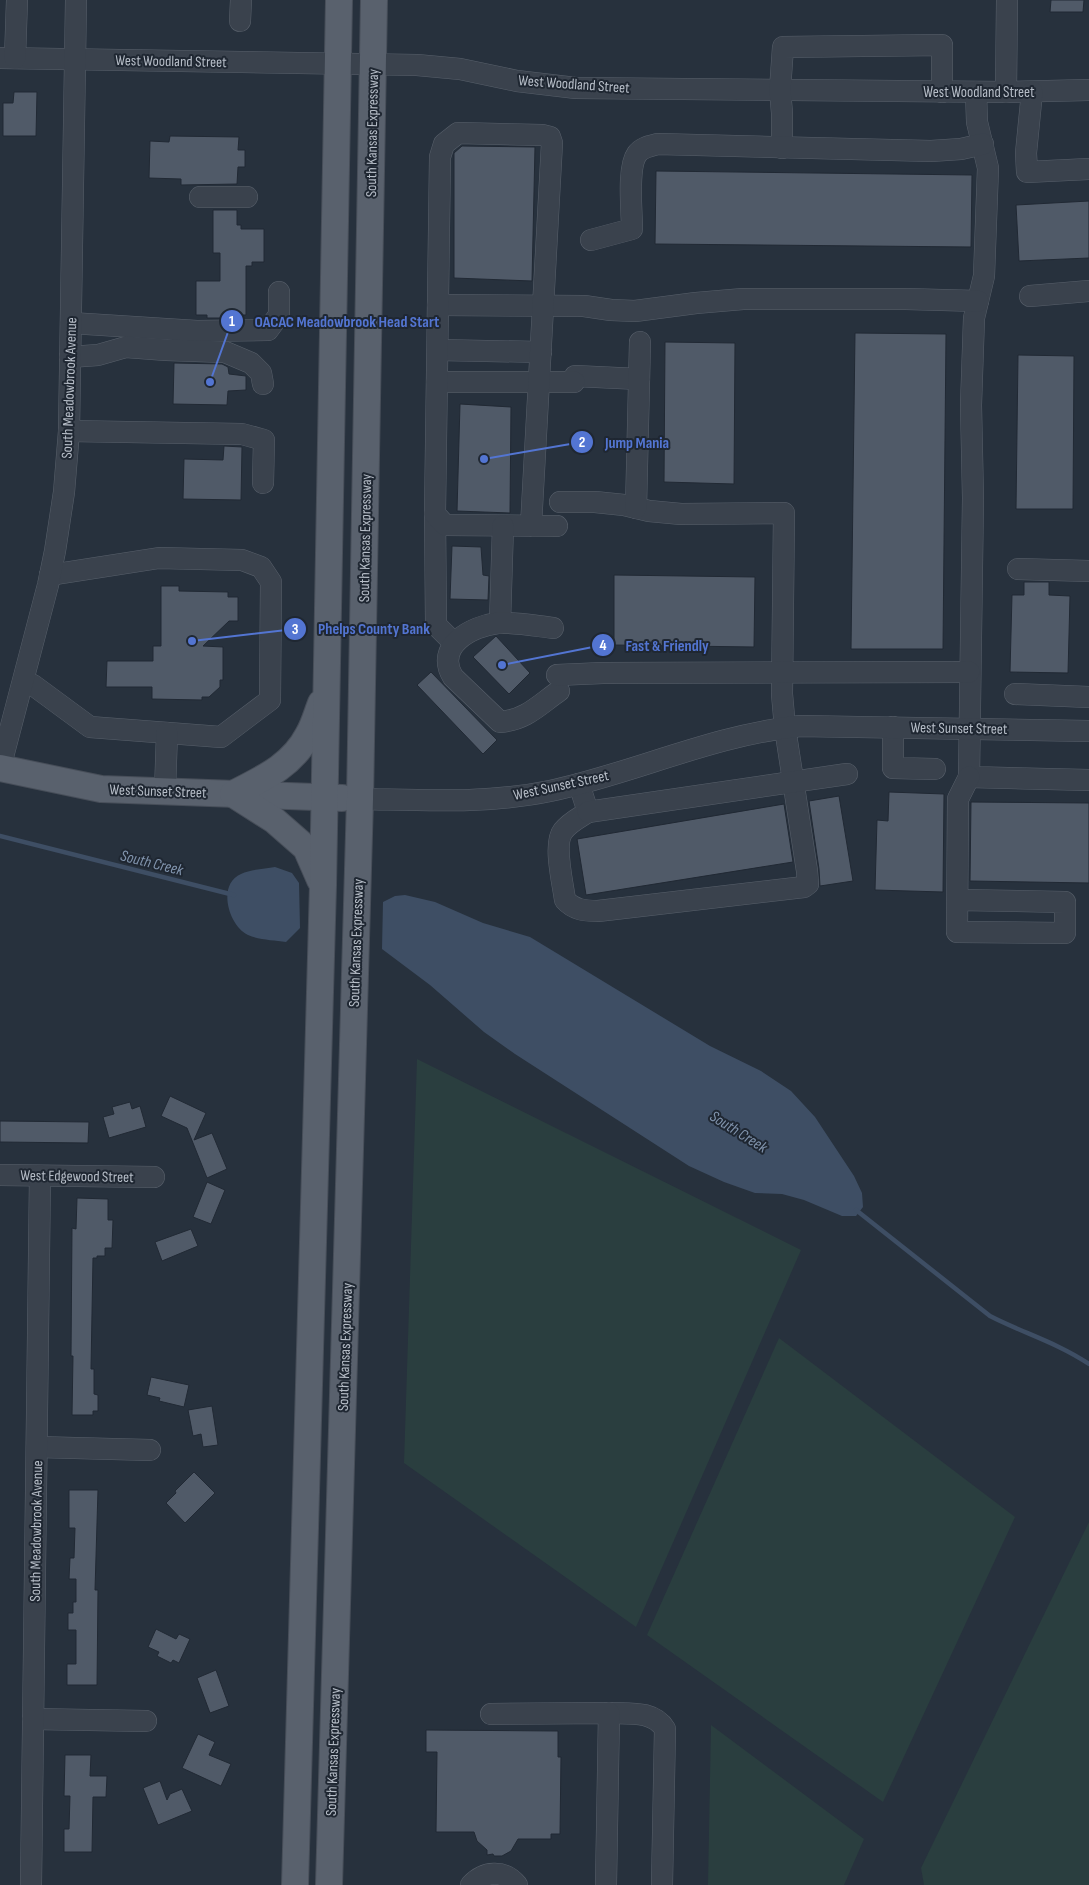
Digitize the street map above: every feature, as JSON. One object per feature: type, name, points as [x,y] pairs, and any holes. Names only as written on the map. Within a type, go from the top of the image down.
[{"type":"main road","points":[[295,1885],[323,885],[339,0]]},
{"type":"main road","name":"South Kansas Expressway","points":[[329,1885],[360,799],[374,0]]},
{"type":"main road","points":[[323,885],[306,848],[274,820],[233,794],[278,770],[289,761],[308,736],[327,689]]},
{"type":"main road","name":"West Sunset Street","points":[[0,768],[101,789],[360,799]]},
{"type":"street","points":[[7,58],[17,0]]},
{"type":"street","name":"South Meadowbrook Avenue","points":[[0,768],[50,575],[64,492],[69,431],[76,0]]},
{"type":"street","points":[[240,21],[241,0]]},
{"type":"street","points":[[1006,92],[1007,0]]},
{"type":"street","points":[[782,148],[780,90],[783,46],[942,46],[942,92]]},
{"type":"street","name":"West Woodland Street","points":[[7,58],[373,64],[446,67],[480,72],[517,81],[576,88],[942,92],[1089,90]]},
{"type":"street","points":[[958,900],[1065,902],[1065,933],[957,932],[958,799],[969,778],[969,672],[973,498],[971,406],[974,318],[984,276],[988,168],[977,122],[976,92]]},
{"type":"street","points":[[1032,92],[1026,172],[1089,169]]},
{"type":"street","points":[[454,643],[436,625],[435,514],[440,157],[444,144],[458,133],[542,135],[550,137],[552,143],[531,526]]},
{"type":"street","points":[[592,240],[632,229],[632,173],[634,160],[645,147],[658,144],[931,151],[961,149],[983,144]]},
{"type":"street","points":[[200,197],[247,197]]},
{"type":"street","points":[[70,323],[197,331],[268,330],[279,315],[279,292]]},
{"type":"street","points":[[1030,296],[1089,292]]},
{"type":"street","points":[[438,305],[584,306],[635,311],[743,299],[978,301]]},
{"type":"street","points":[[636,508],[640,342]]},
{"type":"street","points":[[70,358],[98,355],[126,347],[225,352],[251,363],[261,373],[263,384]]},
{"type":"street","points":[[438,350],[541,352]]},
{"type":"street","points":[[437,382],[539,382],[575,379],[639,379]]},
{"type":"street","points":[[69,431],[242,434],[264,440],[263,483]]},
{"type":"street","points":[[560,502],[595,502],[681,514],[784,513],[782,672],[785,728],[793,782],[807,872],[808,884],[804,887],[598,911],[583,911],[570,906],[565,900],[558,843],[562,833],[570,823],[588,812],[793,782],[847,774]]},
{"type":"street","points":[[435,514],[445,525],[558,526]]},
{"type":"street","points":[[500,623],[503,526]]},
{"type":"street","points":[[32,686],[90,727],[221,737],[270,700],[271,582],[261,567],[242,560],[159,558],[50,575]]},
{"type":"street","points":[[1018,569],[1089,570]]},
{"type":"street","points":[[553,628],[500,623],[483,626],[454,643],[447,654],[447,667],[453,677],[500,722],[514,721],[522,718],[558,683],[603,672],[969,672]]},
{"type":"street","points":[[1015,694],[1089,697]]},
{"type":"street","name":"West Sunset Street","points":[[360,799],[446,800],[492,798],[547,791],[579,784],[719,741],[785,728],[836,726],[1089,731]]},
{"type":"street","points":[[893,727],[893,768],[936,769]]},
{"type":"street","points":[[165,791],[166,733]]},
{"type":"street","points":[[969,778],[1089,780]]},
{"type":"street","points":[[579,784],[588,812]]},
{"type":"street","name":"West Edgewood Street","points":[[0,1175],[154,1177]]},
{"type":"street","name":"South Meadowbrook Avenue","points":[[31,1885],[40,1176]]},
{"type":"street","points":[[37,1447],[150,1450]]},
{"type":"street","points":[[606,1885],[609,1713]]},
{"type":"street","points":[[491,1714],[642,1714],[660,1722],[665,1729],[662,1885]]},
{"type":"street","points":[[33,1719],[146,1721]]},
{"type":"street","points":[[471,1885],[486,1874],[495,1873],[505,1875],[517,1885]]},
{"type":"green space","points":[[417,1059],[801,1250],[636,1627],[404,1463]]},
{"type":"green space","points":[[779,1338],[1015,1517],[883,1802],[647,1635]]},
{"type":"green space","points":[[1089,1522],[1089,1885],[924,1885],[921,1868]]},
{"type":"green space","points":[[711,1725],[864,1839],[844,1885],[708,1885]]},
{"type":"water","points":[[275,867],[292,873],[299,883],[300,928],[286,942],[248,935],[235,923],[228,904],[229,886],[234,879],[249,871]]},
{"type":"water","points":[[405,895],[435,902],[483,923],[530,937],[710,1046],[761,1071],[791,1091],[815,1117],[854,1176],[862,1193],[863,1207],[856,1216],[842,1216],[804,1200],[782,1194],[755,1193],[724,1182],[689,1166],[515,1054],[484,1032],[430,985],[382,949],[383,902],[395,896]]},
{"type":"building","points":[[1051,0],[1084,0],[1083,12],[1050,12]]},
{"type":"building","points":[[14,92],[37,92],[36,136],[3,136],[3,103],[13,103]]},
{"type":"building","points":[[170,136],[239,137],[238,150],[245,150],[245,167],[238,167],[237,184],[181,185],[181,179],[149,178],[150,141],[169,142]]},
{"type":"building","points":[[462,146],[535,147],[532,281],[454,278],[454,153]]},
{"type":"building","points":[[656,171],[972,175],[971,247],[655,244]]},
{"type":"building","points":[[1089,201],[1089,258],[1019,261],[1016,205]]},
{"type":"building","points":[[213,210],[237,210],[237,225],[241,225],[241,229],[264,229],[264,262],[252,262],[252,266],[246,266],[246,315],[235,315],[235,318],[207,318],[207,315],[196,315],[196,281],[220,281],[220,253],[213,253]]},
{"type":"building","points":[[855,333],[946,334],[943,649],[851,649]]},
{"type":"building","points":[[665,342],[735,343],[734,484],[664,482]]},
{"type":"building","points":[[1018,355],[1074,356],[1073,509],[1016,509]]},
{"type":"building","points":[[174,363],[222,364],[228,367],[229,374],[246,376],[246,390],[228,391],[227,405],[173,404]]},
{"type":"building","points":[[460,404],[511,407],[510,513],[457,511]]},
{"type":"building","points":[[224,446],[242,447],[241,500],[183,499],[184,459],[223,460]]},
{"type":"building","points":[[452,546],[481,547],[483,575],[489,576],[488,600],[450,599]]},
{"type":"building","points":[[614,575],[755,577],[754,647],[614,645]]},
{"type":"building","points":[[1024,582],[1049,582],[1049,595],[1070,596],[1068,673],[1010,672],[1012,595],[1024,595]]},
{"type":"building","points":[[161,586],[179,586],[179,591],[228,592],[228,597],[238,597],[238,621],[229,621],[203,646],[223,647],[223,680],[220,680],[220,687],[209,697],[202,697],[202,700],[152,699],[152,687],[106,687],[107,661],[153,661],[153,646],[161,646]]},
{"type":"building","points":[[496,636],[530,673],[509,694],[473,657]]},
{"type":"building","points":[[431,672],[497,740],[483,754],[417,685]]},
{"type":"building","points":[[889,792],[944,794],[943,892],[875,890],[877,820],[888,821]]},
{"type":"building","points":[[839,796],[853,881],[820,886],[809,801]]},
{"type":"building","points":[[971,802],[1089,803],[1089,883],[970,881]]},
{"type":"building","points":[[784,804],[793,862],[586,895],[577,839]]},
{"type":"building","points":[[170,1096],[206,1113],[194,1140],[212,1133],[227,1169],[207,1178],[187,1128],[161,1116]]},
{"type":"building","points":[[130,1102],[132,1109],[140,1106],[146,1127],[109,1138],[103,1117],[114,1114],[112,1107]]},
{"type":"building","points":[[0,1121],[89,1122],[88,1143],[0,1142]]},
{"type":"building","points":[[207,1182],[225,1190],[211,1224],[193,1217]]},
{"type":"building","points":[[77,1198],[108,1199],[108,1220],[113,1220],[112,1248],[105,1248],[105,1256],[93,1258],[91,1369],[94,1369],[94,1394],[98,1395],[98,1411],[93,1411],[93,1415],[72,1415],[72,1228],[76,1229]]},
{"type":"building","points":[[191,1229],[198,1246],[162,1261],[155,1242]]},
{"type":"building","points":[[151,1377],[189,1385],[184,1407],[159,1401],[160,1398],[147,1395]]},
{"type":"building","points":[[212,1406],[218,1445],[203,1447],[201,1434],[193,1436],[188,1410]]},
{"type":"building","points":[[194,1472],[215,1493],[185,1523],[166,1503]]},
{"type":"building","points":[[69,1490],[98,1490],[95,1590],[98,1590],[97,1685],[67,1685],[67,1664],[76,1664],[76,1630],[68,1630],[68,1613],[73,1613],[73,1602],[76,1602],[76,1579],[69,1579],[70,1558],[74,1558],[75,1528],[69,1528]]},
{"type":"building","points":[[156,1629],[176,1639],[179,1634],[190,1639],[179,1663],[173,1660],[171,1663],[157,1656],[159,1652],[148,1647]]},
{"type":"building","points":[[216,1670],[229,1706],[210,1713],[197,1678]]},
{"type":"building","points":[[426,1730],[558,1731],[558,1757],[561,1757],[560,1834],[551,1834],[551,1839],[518,1839],[511,1851],[502,1856],[494,1856],[493,1854],[487,1855],[487,1850],[477,1841],[474,1832],[436,1832],[437,1752],[426,1752]]},
{"type":"building","points":[[198,1734],[215,1742],[209,1755],[231,1764],[221,1786],[182,1768]]},
{"type":"building","points":[[65,1755],[91,1755],[90,1776],[107,1776],[106,1797],[93,1797],[92,1852],[64,1852],[64,1829],[69,1829],[70,1796],[64,1796]]},
{"type":"building","points":[[160,1781],[167,1800],[170,1794],[182,1789],[192,1811],[158,1825],[143,1788]]},
{"type":"waterway","name":"South Creek","points":[[0,836],[234,895]]},
{"type":"waterway","name":"South Creek","points":[[856,1210],[990,1316],[1053,1344],[1089,1364]]},
{"type":"place","name":"OACAC Meadowbrook Head Start","points":[[210,382]]},
{"type":"place","name":"Jump Mania","points":[[484,459]]},
{"type":"place","name":"Phelps County Bank","points":[[192,641]]},
{"type":"place","name":"Fast & Friendly","points":[[502,665]]}]
